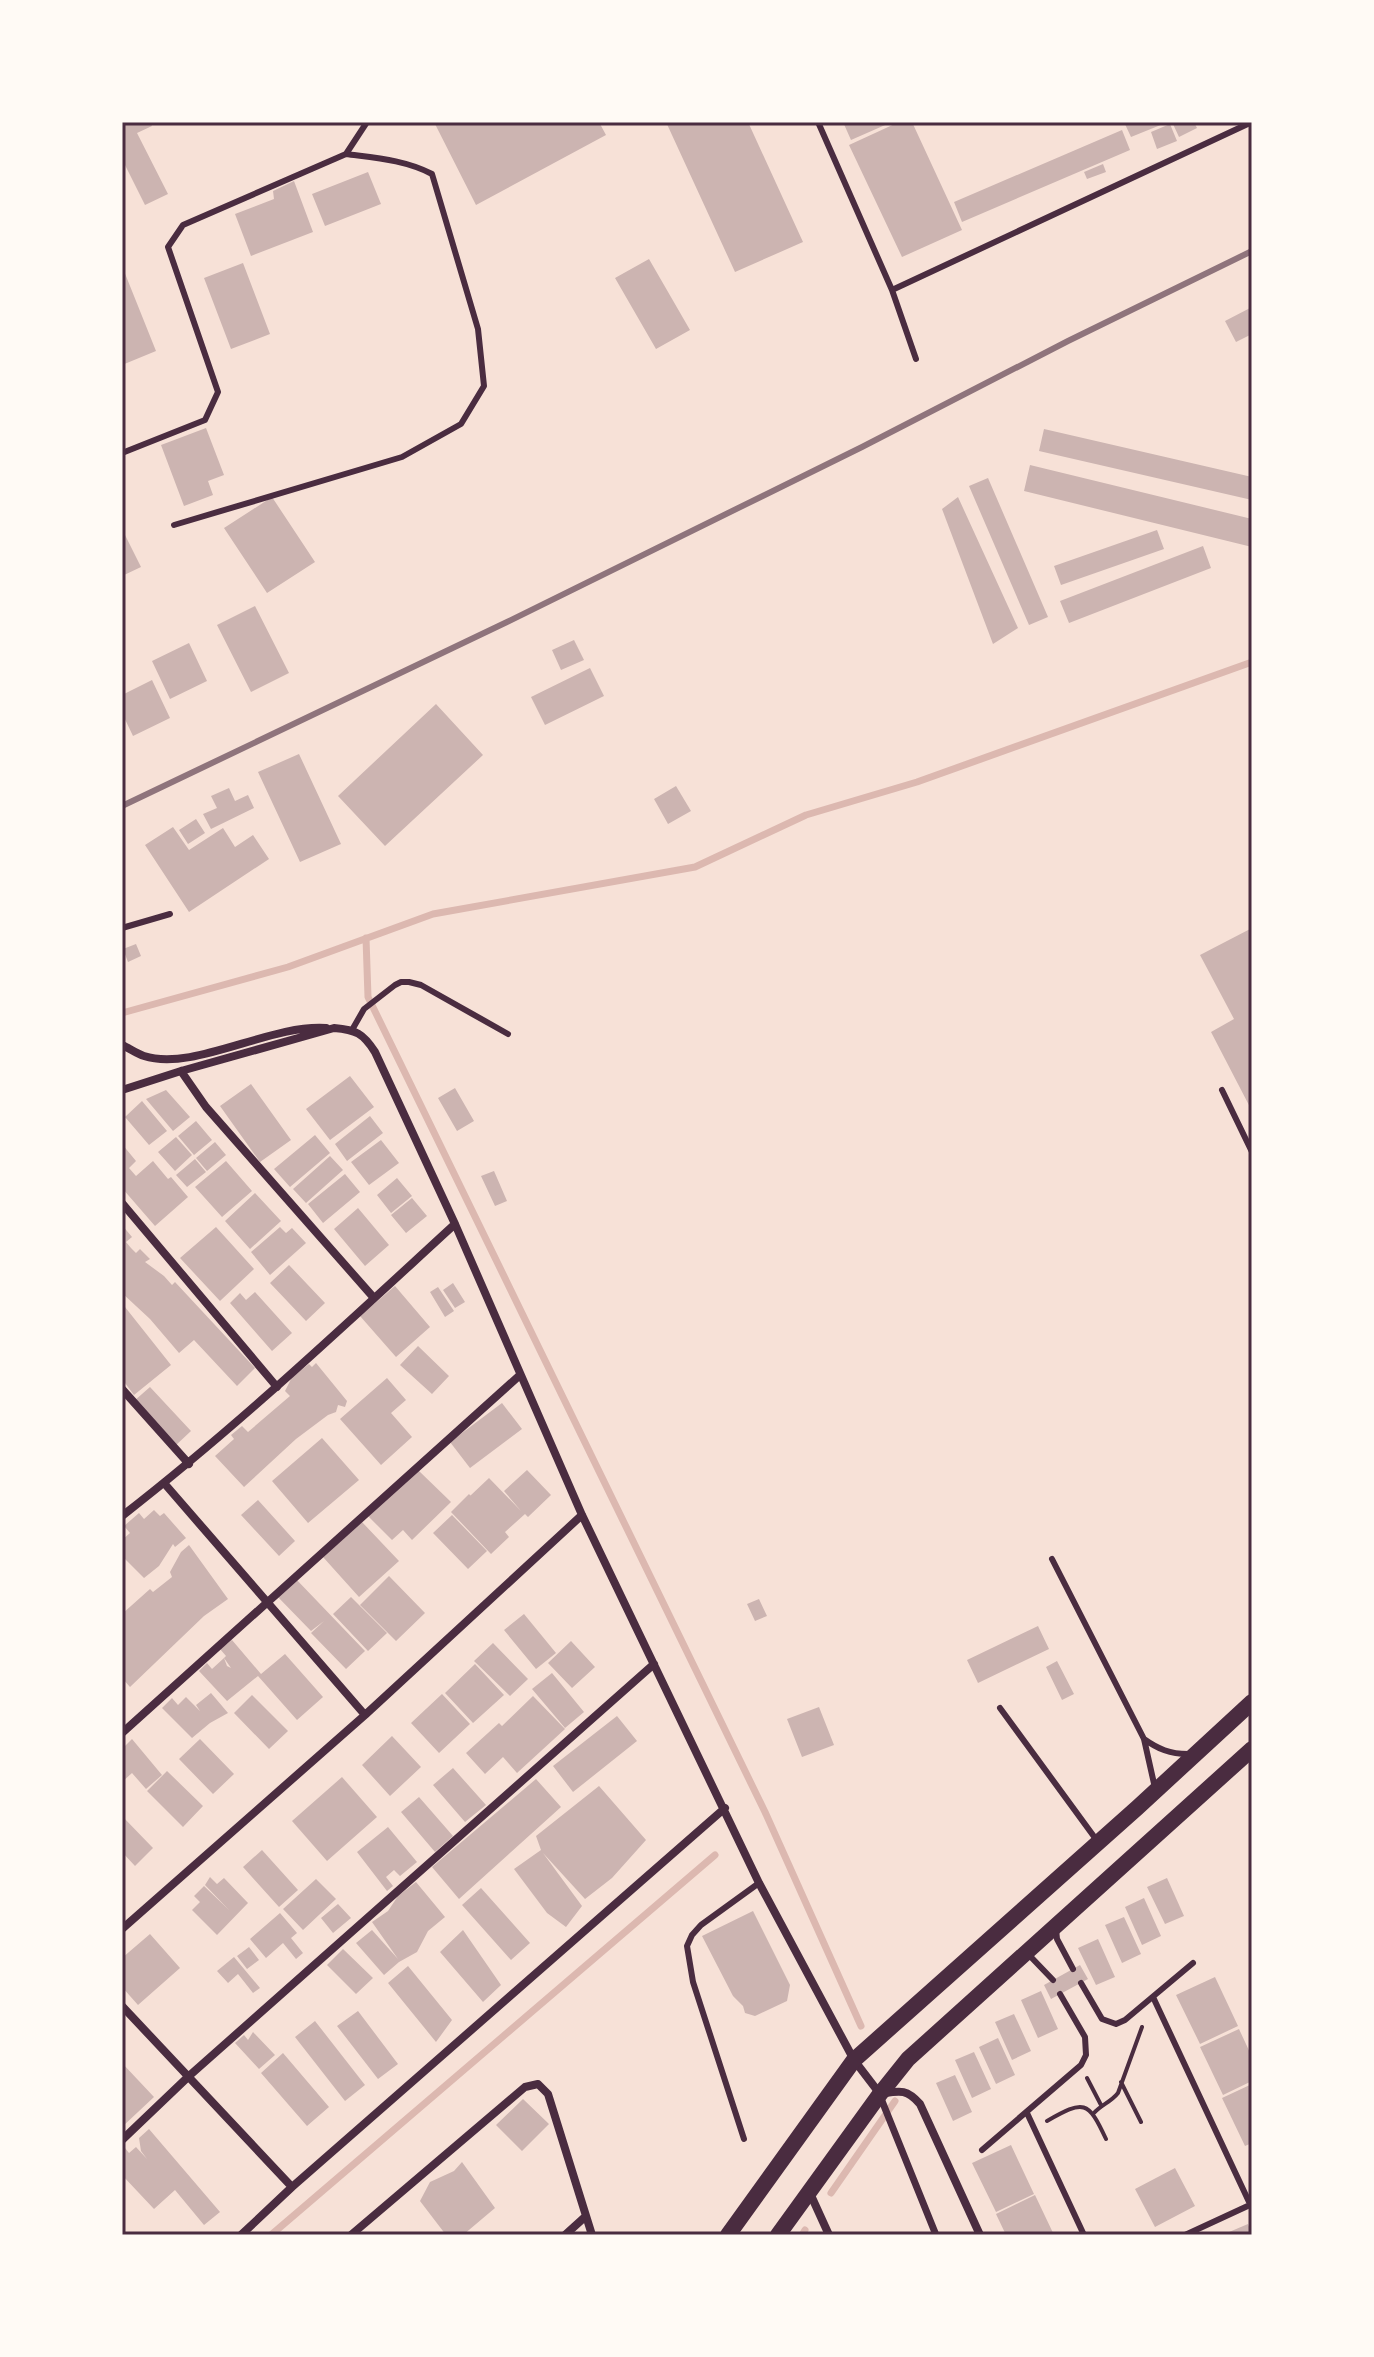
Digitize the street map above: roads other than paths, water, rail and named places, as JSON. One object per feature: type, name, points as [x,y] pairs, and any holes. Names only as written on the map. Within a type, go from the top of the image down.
[{"type":"main road","points":[[728,2235],[854,2060],[1252,1702]]},
{"type":"main road","points":[[778,2235],[808,2190],[908,2059],[1252,1749]]},
{"type":"street","points":[[122,1045],[145,1056],[179,1058],[310,1027],[352,1030],[366,1038],[455,1224],[582,1515],[759,1883],[854,2060],[880,2094],[936,2235]]},
{"type":"street","points":[[122,1090],[331,1029]]},
{"type":"street","points":[[181,1071],[206,1107],[374,1298]]},
{"type":"street","points":[[122,1203],[277,1387]]},
{"type":"street","points":[[122,1516],[189,1464],[277,1387],[455,1224]]},
{"type":"street","points":[[122,1733],[520,1375]]},
{"type":"street","points":[[122,1389],[189,1464]]},
{"type":"street","points":[[164,1483],[365,1715]]},
{"type":"street","points":[[122,1929],[365,1715],[582,1515]]},
{"type":"street","points":[[122,2140],[189,2076],[654,1664]]},
{"type":"street","points":[[241,2235],[725,1808]]},
{"type":"street","points":[[122,2006],[292,2187]]},
{"type":"street","points":[[351,2235],[525,2087],[538,2084],[548,2094],[592,2235]]},
{"type":"street","points":[[880,2094],[900,2091],[912,2094],[920,2104],[980,2235]]},
{"type":"street","points":[[808,2190],[829,2235]]},
{"type":"street","points":[[565,2235],[586,2216]]},
{"type":"lane","points":[[346,154],[367,122]]},
{"type":"lane","points":[[818,122],[892,290],[916,359]]},
{"type":"lane","points":[[892,290],[1252,122]]},
{"type":"lane","points":[[122,453],[205,420],[218,392],[168,247],[183,225],[346,154],[396,161],[432,174],[478,329],[484,386],[461,424],[402,457],[174,525]]},
{"type":"lane","points":[[122,928],[170,914]]},
{"type":"lane","points":[[352,1030],[364,1009],[395,985],[409,982],[421,985],[508,1034]]},
{"type":"lane","points":[[1222,1090],[1252,1152]]},
{"type":"lane","points":[[1052,1559],[1144,1739],[1156,1791]]},
{"type":"lane","points":[[1000,1708],[1098,1842]]},
{"type":"lane","points":[[1144,1739],[1159,1750],[1177,1754],[1198,1753]]},
{"type":"lane","points":[[744,2139],[693,1982],[687,1946],[701,1925],[759,1883]]},
{"type":"lane","points":[[1056,1926],[1057,1939],[1073,1969]]},
{"type":"lane","points":[[1026,1952],[1053,1980]]},
{"type":"lane","points":[[1081,1983],[1106,2022],[1121,2022],[1193,1963]]},
{"type":"lane","points":[[982,2150],[1081,2065],[1086,2055],[1085,2037],[1060,1994]]},
{"type":"lane","points":[[1153,1997],[1251,2204],[1185,2235]]},
{"type":"lane","points":[[1027,2113],[1084,2235]]},
{"type":"waterway","points":[[122,1013],[288,967],[433,914],[695,867],[806,815],[917,782],[1252,662]]},
{"type":"waterway","points":[[366,938],[368,997],[765,1812],[861,2026]]},
{"type":"waterway","points":[[271,2235],[715,1855]]},
{"type":"waterway","points":[[831,2193],[895,2101]]},
{"type":"waterway","points":[[802,2235],[805,2230]]},
{"type":"railway","points":[[122,806],[507,622],[1252,251]]}]
